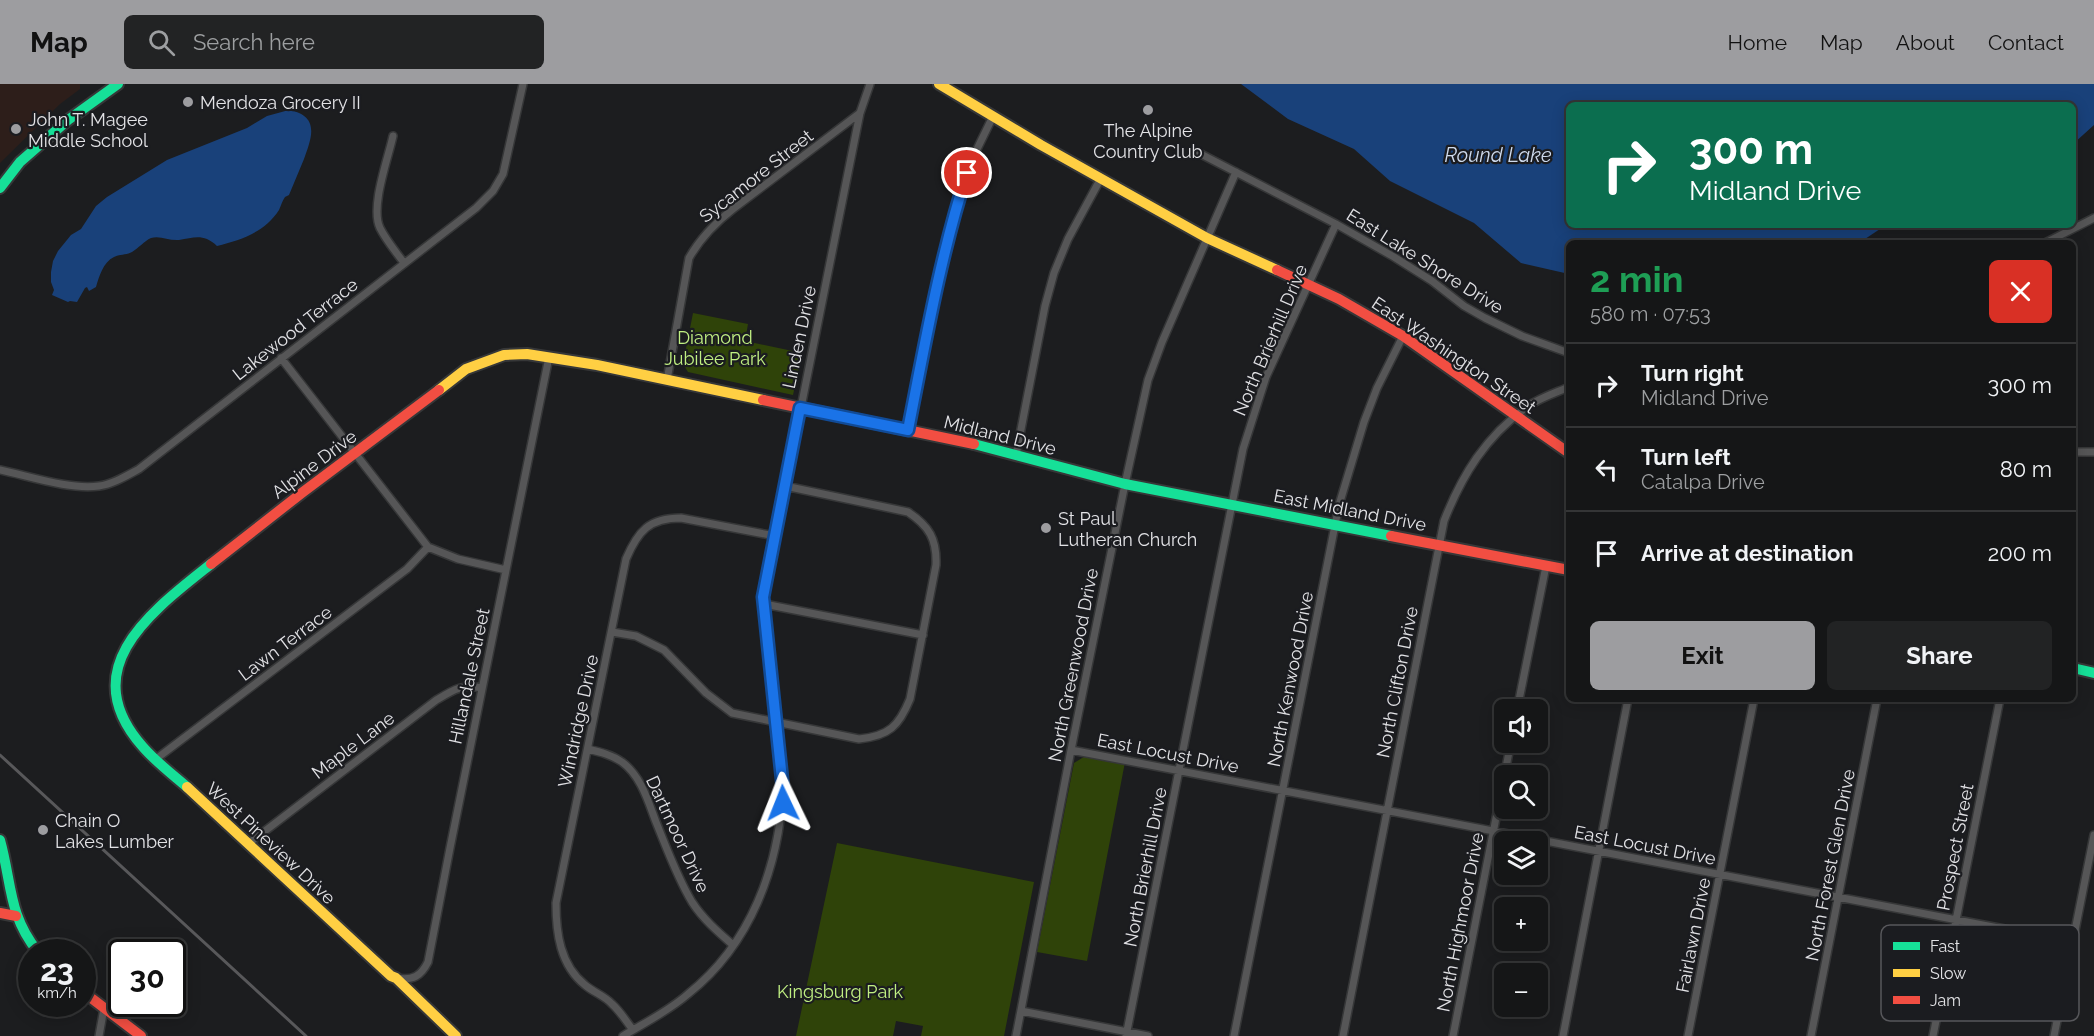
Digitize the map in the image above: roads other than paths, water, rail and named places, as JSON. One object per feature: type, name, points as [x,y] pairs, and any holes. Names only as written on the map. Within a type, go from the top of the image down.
[{"type":"street","points":[[0,188],[20,162],[34,149],[68,120],[118,84]]},
{"type":"street","name":"Lakewood Terrace","points":[[0,470],[80,486],[100,486],[120,480],[138,469],[476,208],[493,190],[503,174],[523,84]]},
{"type":"street","name":"Linden Drive","points":[[623,1036],[688,994],[716,967],[754,912],[767,881],[778,836],[783,789],[764,604],[766,576],[860,114],[870,84]]},
{"type":"street","name":"East Washington Street","points":[[939,84],[1207,238],[1339,299],[1403,336],[1566,451]]},
{"type":"street","name":"Sycamore Street","points":[[667,380],[689,258],[700,240],[714,224],[733,209],[860,114]]},
{"type":"street","points":[[908,430],[950,226],[967,173],[993,116]]},
{"type":"street","points":[[393,136],[376,213],[379,227],[404,263]]},
{"type":"street","name":"East Lake Shore Drive","points":[[1195,151],[1336,224],[1432,281],[1464,306],[1485,318],[1522,336],[1566,352]]},
{"type":"street","name":"North Greenwood Drive","points":[[1016,1036],[1071,750],[1125,484],[1149,380],[1162,342],[1236,172]]},
{"type":"street","points":[[1016,455],[1045,306],[1054,273],[1068,239],[1101,178]]},
{"type":"street","points":[[2076,227],[2094,218]]},
{"type":"street","name":"North Brierhill Drive","points":[[1127,1034],[1232,504],[1251,420],[1266,377],[1336,224]]},
{"type":"street","points":[[2051,240],[2074,228]]},
{"type":"street","name":"North Kenwood Drive","points":[[1234,1036],[1335,524],[1351,461],[1364,422],[1377,388],[1403,336]]},
{"type":"street","name":"Alpine Drive","points":[[124,648],[145,619],[160,605],[466,369],[504,355],[527,354],[549,357]]},
{"type":"street","name":"Midland Drive","points":[[549,357],[908,430],[1016,455],[1125,484]]},
{"type":"street","name":"Hillandale Street","points":[[396,978],[416,978],[423,972],[428,962],[549,357]]},
{"type":"street","points":[[281,358],[428,547],[458,559],[506,570]]},
{"type":"street","name":"North Clifton Drive","points":[[1343,1036],[1444,521],[1457,489],[1472,464],[1500,428],[1529,405],[1566,388]]},
{"type":"street","points":[[2076,452],[2094,452]]},
{"type":"street","name":"East Midland Drive","points":[[1125,484],[1566,569]]},
{"type":"street","points":[[612,632],[636,636],[664,650],[706,693],[732,713],[859,739],[874,738],[890,730],[902,719],[910,699],[923,635],[936,565],[936,550],[930,533],[921,521],[908,512],[784,486]]},
{"type":"street","name":"Windridge Drive","points":[[633,1030],[612,1003],[581,982],[569,967],[561,948],[556,926],[556,903],[626,559],[635,538],[651,524],[665,518],[681,518],[774,536]]},
{"type":"street","name":"Lawn Terrace","points":[[156,759],[408,569],[428,547]]},
{"type":"street","points":[[1519,699],[1546,566]]},
{"type":"street","points":[[764,604],[923,635]]},
{"type":"street","name":"West Pineview Drive","points":[[124,648],[115,677],[115,693],[121,715],[129,730],[156,759],[396,978],[456,1036]]},
{"type":"street","points":[[2076,669],[2094,673]]},
{"type":"street","name":"Maple Lane","points":[[248,844],[435,700],[468,685],[482,688]]},
{"type":"street","points":[[1563,1036],[1627,702]]},
{"type":"street","name":"Fairlawn Drive","points":[[1688,1036],[1753,702]]},
{"type":"street","name":"North Forest Glen Drive","points":[[1811,1036],[1876,702]]},
{"type":"street","name":"Prospect Street","points":[[1955,925],[1999,702]]},
{"type":"street","name":"Dartmoor Drive","points":[[588,749],[611,755],[633,772],[643,788],[678,876],[693,903],[705,920],[733,945]]},
{"type":"street","name":"East Locust Drive","points":[[1071,750],[1494,831]]},
{"type":"street","name":"North Highmoor Drive","points":[[1453,1036],[1509,753]]},
{"type":"street","points":[[2075,925],[2094,835]]},
{"type":"street","points":[[0,840],[9,894],[16,916],[27,939]]},
{"type":"street","name":"East Locust Drive","points":[[1548,842],[1978,925]]},
{"type":"street","points":[[0,883],[6,868]]},
{"type":"street","points":[[0,913],[16,916]]},
{"type":"street","points":[[96,1001],[141,1036]]},
{"type":"street","points":[[99,1036],[105,1008]]},
{"type":"street","points":[[1021,1011],[1127,1034],[1148,1036]]},
{"type":"street","name":"Prospect Street","points":[[1933,1036],[1936,1021]]},
{"type":"street","points":[[2054,1036],[2057,1021]]},
{"type":"water","name":"Round Lake","points":[[1241,84],[2094,84],[2094,125],[2076,141],[2076,102],[1566,102],[1566,228],[1882,228],[1864,240],[1566,240],[1566,273],[1521,263],[1474,223],[1390,181],[1354,149],[1288,119]]},
{"type":"water","points":[[289,110],[306,117],[311,128],[311,135],[289,195],[285,197],[279,210],[267,224],[243,238],[217,246],[203,238],[175,240],[151,238],[132,252],[110,259],[102,270],[96,287],[89,291],[87,287],[85,288],[77,302],[68,302],[52,295],[54,290],[51,272],[58,251],[71,235],[81,229],[96,206],[107,197],[167,160],[247,128],[267,116]]},
{"type":"railway","points":[[0,755],[306,1036]]},
{"type":"place","name":"Mendoza Grocery II","points":[[188,102]]},
{"type":"place","name":"The Alpine Country Club","points":[[1148,110]]},
{"type":"place","name":"John T. Magee Middle School","points":[[16,129]]},
{"type":"place","name":"St Paul Lutheran Church","points":[[1046,528]]},
{"type":"place","name":"Chain O Lakes Lumber","points":[[43,830]]},
{"type":"park label","name":"Diamond Jubilee Park","points":[[715,347]]},
{"type":"park label","name":"Kingsburg Park","points":[[840,991]]}]
